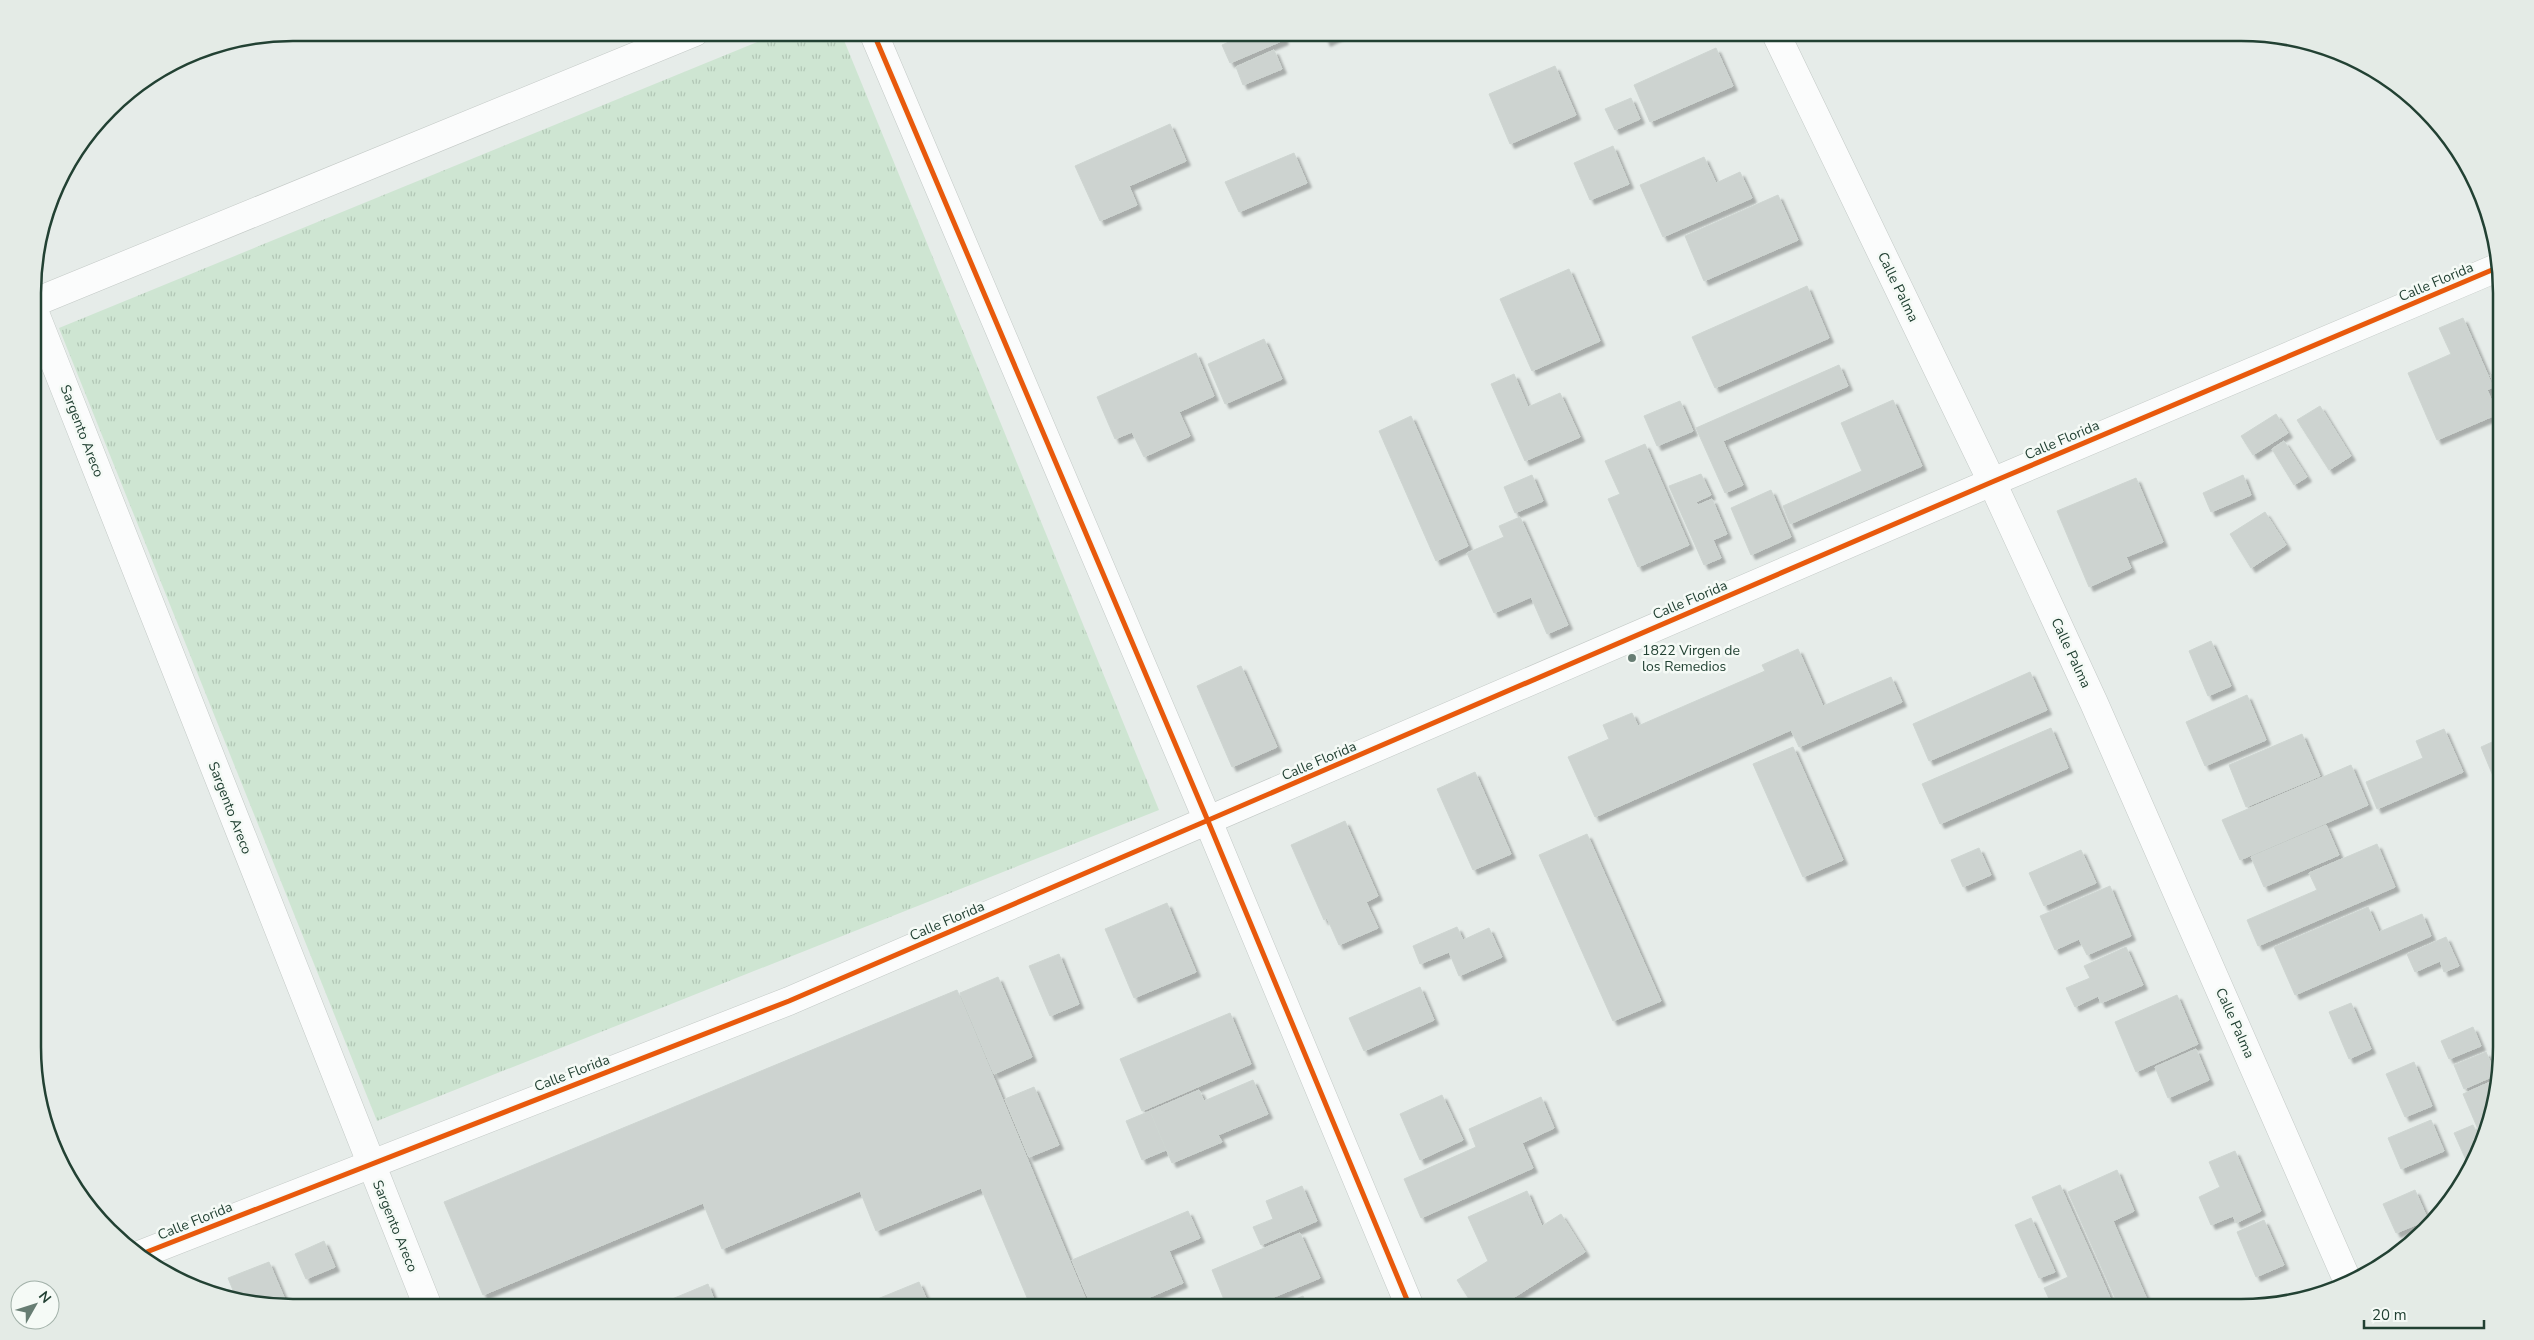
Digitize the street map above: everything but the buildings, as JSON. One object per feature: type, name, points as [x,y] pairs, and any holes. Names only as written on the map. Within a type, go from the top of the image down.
[{"type":"street","points":[[41,300],[673,41]]},
{"type":"street","points":[[877,41],[1208,821],[1407,1299]]},
{"type":"street","name":"Calle Palma","points":[[1779,41],[1992,482],[2094,703],[2345,1276]]},
{"type":"street","name":"Calle Florida","points":[[147,1252],[369,1163],[789,1001],[1992,482],[2492,270]]},
{"type":"street","name":"Sargento Areco","points":[[41,328],[369,1163],[424,1299]]},
{"type":"green space","points":[[759,41],[844,41],[1159,810],[377,1121],[59,328]]},
{"type":"cycle path","points":[[877,41],[1208,821],[1407,1299]]},
{"type":"cycle path","points":[[147,1252],[789,1001],[1992,482],[2492,270]]},
{"type":"place","name":"1822 Virgen de los Remedios","points":[[1632,658]]}]
